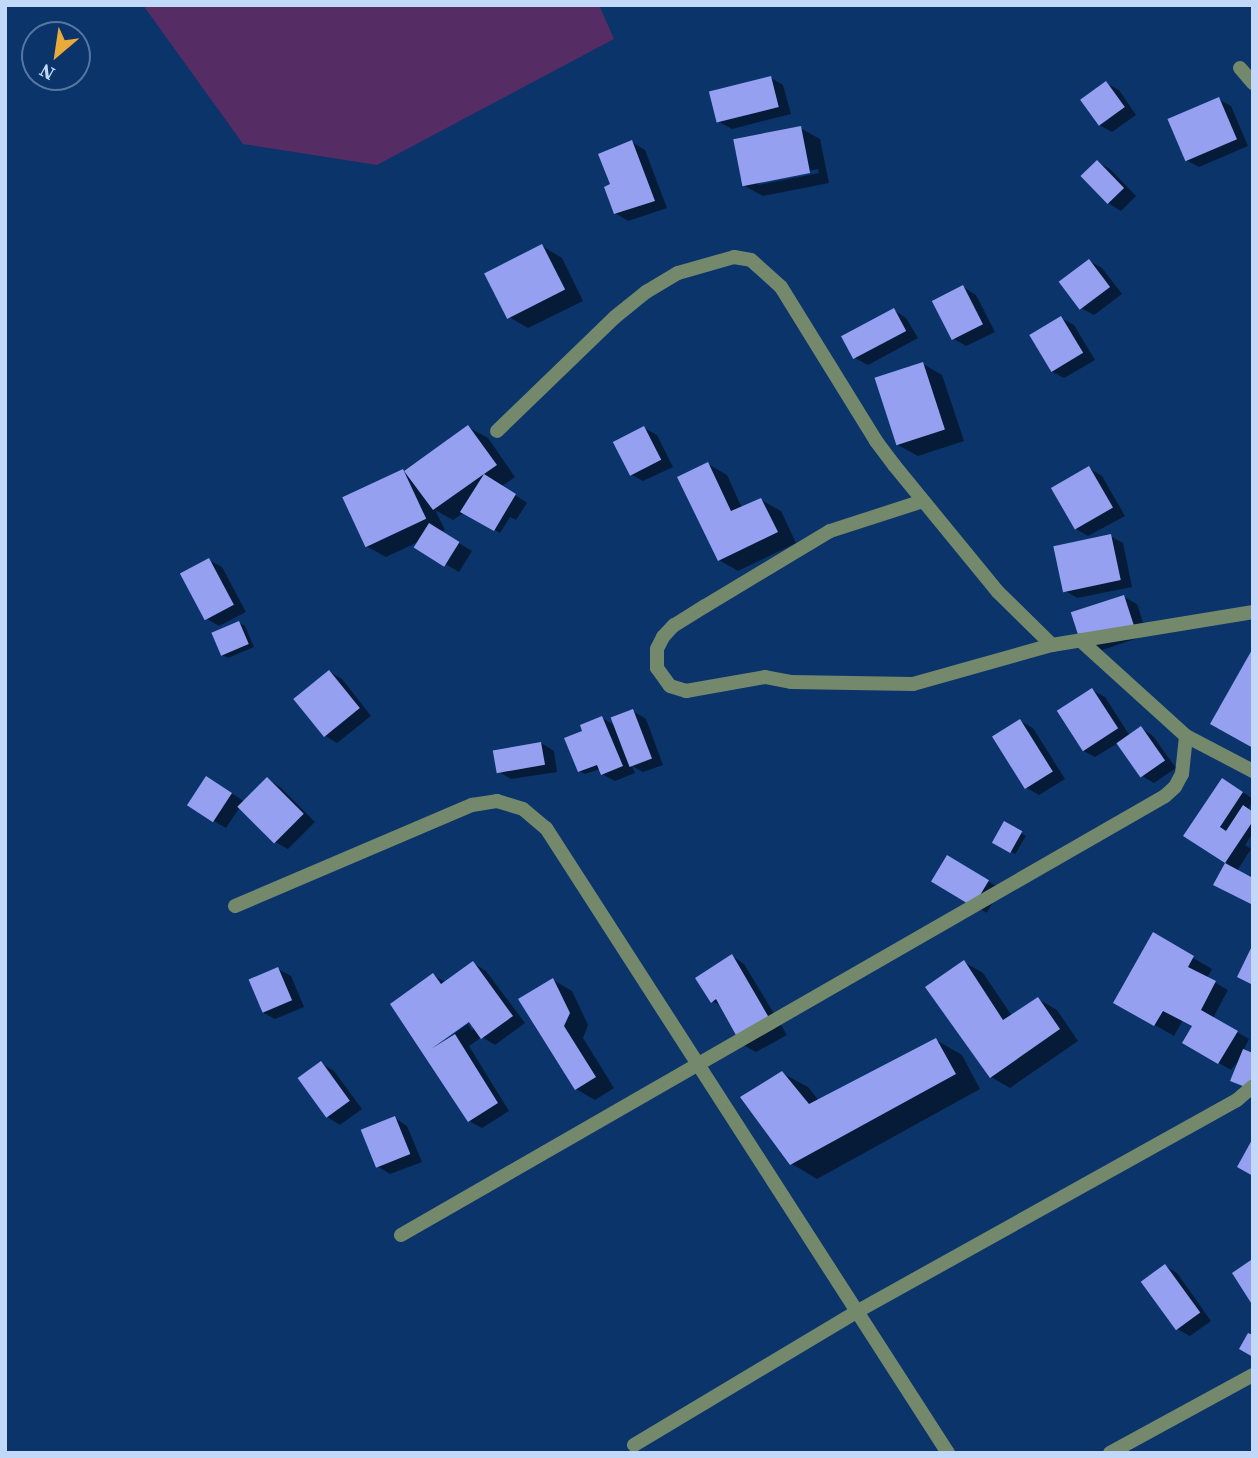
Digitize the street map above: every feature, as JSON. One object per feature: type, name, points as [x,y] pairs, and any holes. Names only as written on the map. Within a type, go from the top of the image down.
[{"type":"street","points":[[1240,68],[1253,83]]},
{"type":"street","points":[[497,431],[646,292],[678,273],[734,257],[751,260],[781,287],[876,441],[998,592],[1052,645]]},
{"type":"street","points":[[923,501],[830,531],[674,625],[657,649],[657,668],[670,686],[686,691],[765,677],[790,682],[912,684],[1052,645],[1253,612]]},
{"type":"street","points":[[1080,640],[1186,736],[1253,771]]},
{"type":"street","points":[[401,1235],[698,1067],[1165,796],[1182,774],[1186,736]]},
{"type":"street","points":[[235,906],[472,805],[497,801],[523,809],[546,828],[948,1453]]},
{"type":"street","points":[[634,1445],[858,1311],[1237,1100],[1253,1086]]},
{"type":"street","points":[[1237,1100],[1253,1099]]},
{"type":"street","points":[[1110,1453],[1253,1375]]},
{"type":"shaded area","points":[[143,5],[599,5],[614,39],[377,165],[243,144]]},
{"type":"building","points":[[771,76],[779,107],[717,123],[709,91]]},
{"type":"building","points":[[1106,81],[1125,107],[1099,126],[1080,100]]},
{"type":"building","points":[[1219,97],[1237,139],[1185,161],[1167,119]]},
{"type":"building","points":[[801,126],[810,173],[742,186],[733,139]]},
{"type":"building","points":[[632,140],[655,201],[614,214],[604,187],[610,184],[598,154]]},
{"type":"building","points":[[1097,160],[1124,188],[1108,204],[1080,176]]},
{"type":"building","points":[[542,244],[565,289],[507,319],[484,274]]},
{"type":"building","points":[[1089,259],[1110,287],[1080,310],[1059,282]]},
{"type":"building","points":[[963,285],[983,324],[952,340],[932,301]]},
{"type":"building","points":[[894,308],[906,331],[853,359],[841,336]]},
{"type":"building","points":[[1061,316],[1083,353],[1051,372],[1029,335]]},
{"type":"building","points":[[923,362],[945,430],[896,445],[874,378]]},
{"type":"building","points":[[468,425],[497,465],[433,510],[404,471]]},
{"type":"building","points":[[644,426],[661,460],[630,476],[613,442]]},
{"type":"building","points":[[708,462],[731,511],[761,498],[778,532],[718,561],[677,477]]},
{"type":"building","points":[[1089,466],[1113,508],[1075,530],[1051,488]]},
{"type":"building","points":[[403,469],[426,519],[366,547],[342,497]]},
{"type":"building","points":[[484,474],[516,494],[494,531],[460,512]]},
{"type":"building","points":[[429,523],[460,542],[444,567],[414,548]]},
{"type":"building","points":[[1111,534],[1121,580],[1063,592],[1053,546]]},
{"type":"building","points":[[209,558],[234,605],[205,620],[180,573]]},
{"type":"building","points":[[1124,595],[1135,628],[1082,646],[1071,612]]},
{"type":"building","points":[[239,621],[249,644],[221,656],[211,633]]},
{"type":"building","points":[[1253,648],[1253,748],[1210,724]]},
{"type":"building","points":[[329,670],[360,708],[324,737],[293,699]]},
{"type":"building","points":[[1092,688],[1118,728],[1083,751],[1057,711]]},
{"type":"building","points":[[633,709],[652,758],[630,767],[611,718]]},
{"type":"building","points":[[602,716],[623,766],[601,775],[597,765],[578,772],[564,738],[582,731],[580,725]]},
{"type":"building","points":[[1020,719],[1053,772],[1025,789],[992,736]]},
{"type":"building","points":[[1141,726],[1165,760],[1141,778],[1116,743]]},
{"type":"building","points":[[541,742],[545,765],[497,773],[493,751]]},
{"type":"building","points":[[206,776],[232,793],[213,822],[187,805]]},
{"type":"building","points":[[267,777],[304,814],[274,843],[237,807]]},
{"type":"building","points":[[1222,778],[1243,792],[1220,827],[1226,831],[1243,805],[1253,812],[1253,821],[1225,863],[1183,836]]},
{"type":"building","points":[[1004,821],[1022,831],[1010,853],[992,843]]},
{"type":"building","points":[[947,855],[989,880],[973,907],[931,882]]},
{"type":"building","points":[[1225,863],[1253,878],[1253,905],[1213,885]]},
{"type":"building","points":[[1153,932],[1194,956],[1188,967],[1216,981],[1201,1010],[1238,1031],[1218,1064],[1182,1043],[1192,1026],[1163,1011],[1154,1026],[1113,1003]]},
{"type":"building","points":[[1253,944],[1253,985],[1237,977]]},
{"type":"building","points":[[732,954],[775,1028],[742,1046],[716,999],[711,1003],[695,978]]},
{"type":"building","points":[[964,960],[1003,1020],[1038,997],[1060,1029],[990,1078],[925,987]]},
{"type":"building","points":[[473,961],[513,1016],[481,1039],[469,1022],[431,1049],[455,1034],[498,1103],[468,1122],[390,1004],[433,973],[441,984]]},
{"type":"building","points":[[278,967],[292,1000],[263,1013],[249,980]]},
{"type":"building","points":[[553,978],[570,1013],[564,1026],[596,1077],[575,1090],[518,999]]},
{"type":"building","points":[[936,1038],[956,1074],[790,1165],[740,1097],[782,1071],[809,1104]]},
{"type":"building","points":[[1243,1049],[1253,1053],[1253,1090],[1230,1081]]},
{"type":"building","points":[[321,1061],[350,1101],[326,1118],[298,1078]]},
{"type":"building","points":[[395,1116],[410,1154],[376,1168],[361,1130]]},
{"type":"building","points":[[1253,1138],[1253,1176],[1237,1167]]},
{"type":"building","points":[[1251,1260],[1253,1263],[1253,1306],[1232,1273]]},
{"type":"building","points":[[1165,1264],[1200,1313],[1176,1330],[1141,1282]]},
{"type":"building","points":[[1248,1333],[1253,1335],[1253,1357],[1239,1349]]}]
